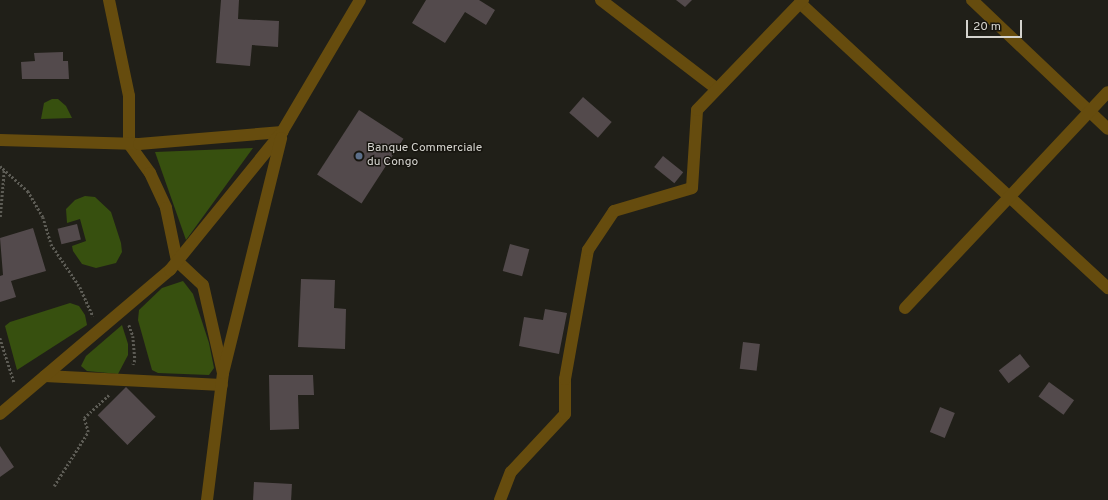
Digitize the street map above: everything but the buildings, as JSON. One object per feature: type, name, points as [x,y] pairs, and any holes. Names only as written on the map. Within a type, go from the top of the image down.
[{"type":"street","points":[[109,0],[129,96],[129,144],[150,173],[166,208],[177,261],[202,285],[223,379]]},
{"type":"street","points":[[0,414],[97,332],[177,261],[282,132],[360,0]]},
{"type":"street","points":[[601,0],[716,89]]},
{"type":"street","points":[[972,0],[1108,129]]},
{"type":"street","points":[[500,500],[511,472],[565,414],[565,379],[588,250],[614,211],[692,188],[697,110],[801,1],[1108,288]]},
{"type":"street","points":[[905,308],[1011,198],[1108,92]]},
{"type":"street","points":[[0,140],[129,144],[282,132]]},
{"type":"street","points":[[207,500],[223,379],[282,132]]},
{"type":"street","points":[[45,376],[126,380],[223,379]]},
{"type":"path","points":[[0,166],[28,191],[43,217],[51,244],[90,306],[97,332]]},
{"type":"path","points":[[0,217],[4,170]]},
{"type":"path","points":[[54,486],[88,432],[84,418],[126,380],[135,360],[133,336],[123,309]]},
{"type":"path","points":[[0,338],[19,398]]},
{"type":"green space","points":[[52,99],[58,99],[66,106],[72,118],[41,119],[44,103]]},
{"type":"green space","points":[[253,148],[186,240],[155,152]]},
{"type":"green space","points":[[85,196],[95,197],[111,212],[121,243],[122,252],[116,263],[96,268],[82,264],[73,251],[72,246],[86,241],[80,219],[67,223],[66,209],[75,200]]},
{"type":"green space","points":[[183,281],[193,294],[209,343],[214,368],[209,375],[158,373],[152,370],[138,320],[139,310],[162,288]]},
{"type":"green space","points":[[70,303],[79,306],[85,315],[87,325],[17,370],[5,326],[10,322]]},
{"type":"green space","points":[[122,325],[128,344],[128,355],[118,374],[87,371],[81,366],[86,356]]},
{"type":"place","name":"Banque Commerciale du Congo","points":[[359,156]]}]
